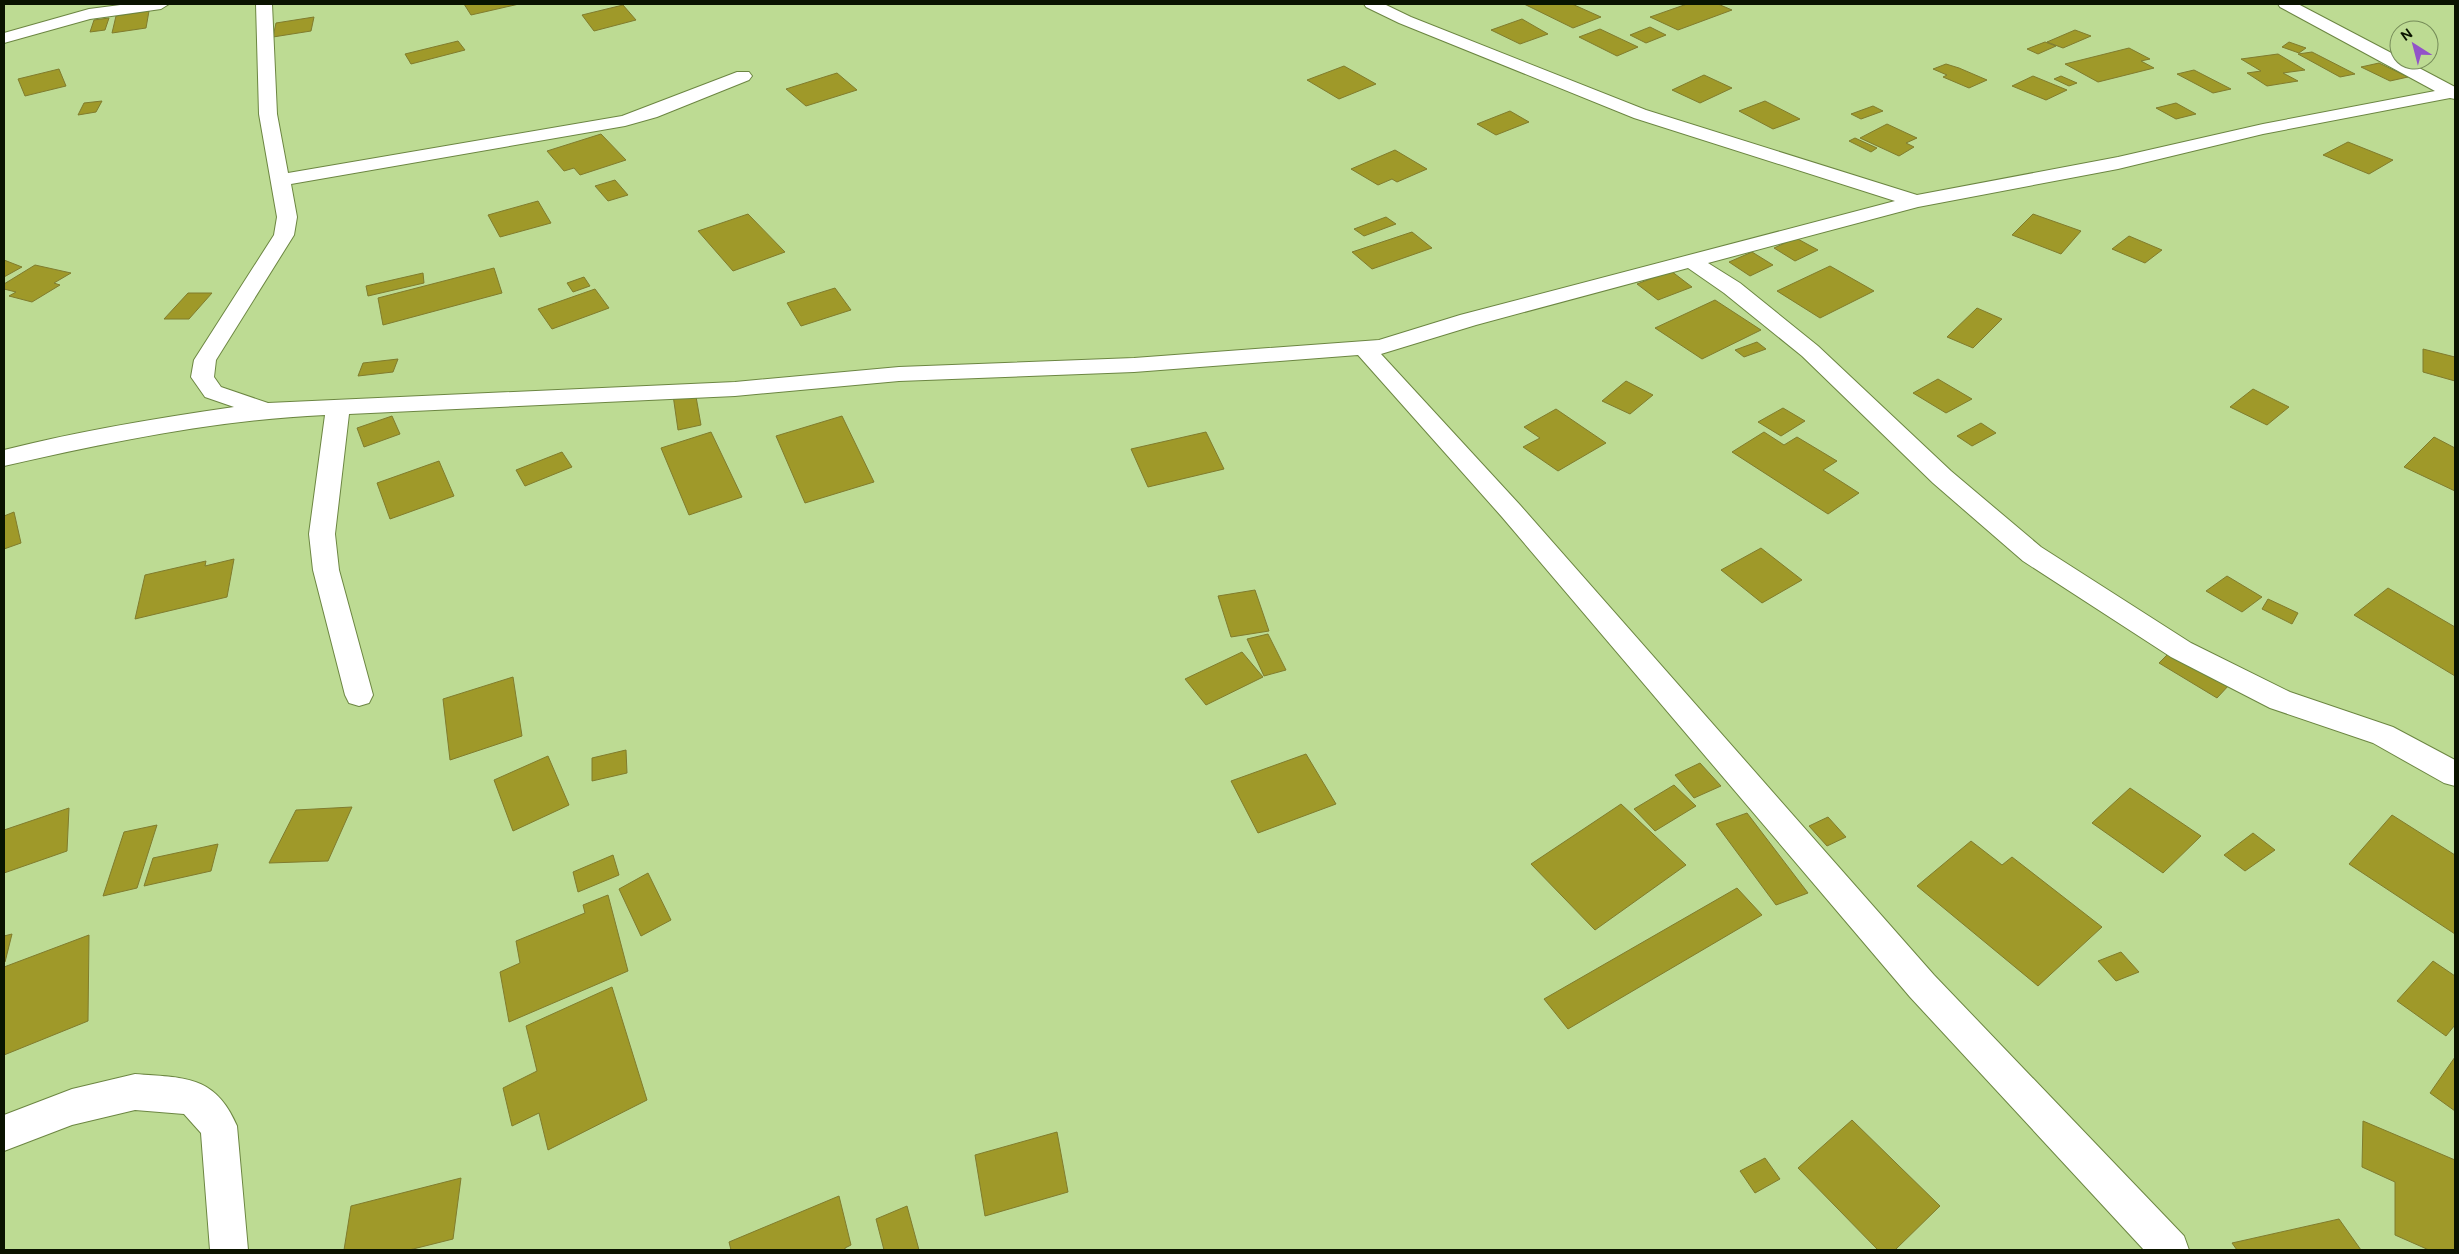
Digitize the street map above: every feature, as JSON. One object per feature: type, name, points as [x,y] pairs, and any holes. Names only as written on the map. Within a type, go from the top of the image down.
[{"type":"street","points":[[4,38],[89,14],[161,4]]},
{"type":"street","points":[[264,4],[268,114],[287,217],[284,235],[205,360],[202,377],[213,392],[267,410]]},
{"type":"street","points":[[1372,4],[1405,20],[1640,114],[1916,201]]},
{"type":"street","points":[[2286,4],[2454,92]]},
{"type":"street","points":[[280,180],[625,121],[651,113],[743,76]]},
{"type":"street","points":[[4,458],[44,448],[181,422],[267,410],[735,389],[899,374],[1134,365],[1381,347],[1468,320],[1693,262],[1916,201],[2118,163],[2263,129],[2454,92]]},
{"type":"street","points":[[1693,262],[1732,288],[1810,351],[1942,477],[2032,554],[2181,650],[2280,700],[2383,735],[2455,774]]},
{"type":"street","points":[[1364,349],[1511,511],[1922,986],[2170,1250]]},
{"type":"street","points":[[338,406],[322,534],[326,570],[359,695]]},
{"type":"street","points":[[4,1132],[72,1106],[135,1092],[193,1097],[219,1126],[228,1225],[228,1250]]},
{"type":"building","points":[[464,4],[519,4],[471,15]]},
{"type":"building","points":[[1524,4],[1572,4],[1601,17],[1573,28]]},
{"type":"building","points":[[1687,4],[1718,4],[1732,10],[1678,30],[1650,17]]},
{"type":"building","points":[[623,5],[636,20],[594,31],[582,15]]},
{"type":"building","points":[[149,11],[146,28],[112,33],[116,16]]},
{"type":"building","points":[[314,17],[311,31],[273,37],[276,23]]},
{"type":"building","points":[[109,18],[105,30],[90,32],[94,20]]},
{"type":"building","points":[[1522,19],[1548,34],[1520,44],[1491,30]]},
{"type":"building","points":[[1650,27],[1666,35],[1646,43],[1630,35]]},
{"type":"building","points":[[1600,29],[1638,47],[1617,56],[1579,37]]},
{"type":"building","points":[[2075,30],[2091,36],[2063,48],[2047,42]]},
{"type":"building","points":[[458,41],[465,50],[411,64],[405,54]]},
{"type":"building","points":[[2045,42],[2056,46],[2038,54],[2027,49]]},
{"type":"building","points":[[2289,42],[2306,48],[2299,53],[2282,47]]},
{"type":"building","points":[[2129,48],[2150,59],[2141,61],[2154,68],[2098,82],[2065,64]]},
{"type":"building","points":[[2312,52],[2355,74],[2340,77],[2298,54]]},
{"type":"building","points":[[2278,54],[2305,70],[2283,73],[2298,81],[2267,86],[2247,73],[2261,71],[2241,59]]},
{"type":"building","points":[[2379,63],[2389,68],[2389,70],[2394,70],[2408,77],[2390,81],[2361,67]]},
{"type":"building","points":[[1946,64],[1987,80],[1969,88],[1943,77],[1947,75],[1933,69]]},
{"type":"building","points":[[1344,66],[1376,84],[1339,99],[1307,80]]},
{"type":"building","points":[[59,69],[66,86],[25,96],[18,79]]},
{"type":"building","points":[[2194,70],[2231,89],[2213,93],[2177,74]]},
{"type":"building","points":[[837,73],[857,90],[806,106],[786,89]]},
{"type":"building","points":[[1704,75],[1732,88],[1700,103],[1672,90]]},
{"type":"building","points":[[2033,76],[2067,90],[2046,100],[2012,86]]},
{"type":"building","points":[[2061,76],[2077,83],[2069,86],[2054,79]]},
{"type":"building","points":[[102,101],[96,112],[78,115],[84,103]]},
{"type":"building","points":[[1765,101],[1800,119],[1773,129],[1739,111]]},
{"type":"building","points":[[2176,103],[2196,114],[2176,119],[2156,108]]},
{"type":"building","points":[[1873,106],[1883,111],[1861,119],[1851,114]]},
{"type":"building","points":[[1510,111],[1529,122],[1496,135],[1477,124]]},
{"type":"building","points":[[1887,124],[1917,138],[1906,143],[1914,147],[1899,156],[1860,138]]},
{"type":"building","points":[[601,134],[626,160],[580,175],[574,168],[564,171],[547,151]]},
{"type":"building","points":[[1855,138],[1877,148],[1871,152],[1849,141]]},
{"type":"building","points":[[2348,142],[2393,160],[2369,174],[2323,155]]},
{"type":"building","points":[[1395,150],[1427,169],[1397,182],[1392,179],[1378,185],[1351,169]]},
{"type":"building","points":[[615,180],[628,195],[608,201],[595,186]]},
{"type":"building","points":[[538,201],[551,223],[500,237],[488,215]]},
{"type":"building","points":[[748,214],[785,252],[733,271],[698,231]]},
{"type":"building","points":[[2033,214],[2081,231],[2061,254],[2012,235]]},
{"type":"building","points":[[1386,217],[1396,224],[1364,236],[1354,229]]},
{"type":"building","points":[[1412,232],[1432,248],[1372,269],[1352,252]]},
{"type":"building","points":[[2129,236],[2162,250],[2145,263],[2112,249]]},
{"type":"building","points":[[1796,238],[1818,250],[1795,261],[1774,248]]},
{"type":"building","points":[[1752,252],[1773,265],[1750,276],[1729,262]]},
{"type":"building","points":[[4,260],[22,267],[4,277]]},
{"type":"building","points":[[35,265],[71,273],[54,283],[60,285],[32,302],[9,296],[16,292],[4,289],[4,284]]},
{"type":"building","points":[[1830,266],[1874,291],[1820,318],[1777,291]]},
{"type":"building","points":[[494,268],[502,293],[383,325],[378,298]]},
{"type":"building","points":[[1671,271],[1692,287],[1658,300],[1637,284]]},
{"type":"building","points":[[423,273],[424,283],[368,296],[366,286]]},
{"type":"building","points":[[584,277],[590,286],[573,292],[567,283]]},
{"type":"building","points":[[835,288],[851,310],[801,326],[787,303]]},
{"type":"building","points":[[595,289],[609,308],[552,329],[538,309]]},
{"type":"building","points":[[188,293],[212,293],[189,319],[164,319]]},
{"type":"building","points":[[1715,300],[1761,330],[1702,359],[1655,328]]},
{"type":"building","points":[[1977,308],[2002,319],[1973,348],[1947,337]]},
{"type":"building","points":[[1757,342],[1766,349],[1744,357],[1735,350]]},
{"type":"building","points":[[2423,349],[2455,357],[2455,381],[2423,372]]},
{"type":"building","points":[[398,359],[393,372],[358,376],[363,363]]},
{"type":"building","points":[[1938,379],[1972,399],[1946,413],[1913,393]]},
{"type":"building","points":[[1626,381],[1653,395],[1630,414],[1602,401]]},
{"type":"building","points":[[2253,389],[2289,407],[2267,425],[2230,407]]},
{"type":"building","points":[[695,391],[701,425],[678,430],[673,395]]},
{"type":"building","points":[[1783,408],[1805,421],[1781,436],[1758,422]]},
{"type":"building","points":[[1556,409],[1606,443],[1558,471],[1523,447],[1540,438],[1524,427]]},
{"type":"building","points":[[392,416],[400,434],[364,447],[357,428]]},
{"type":"building","points":[[842,416],[874,482],[805,503],[776,436]]},
{"type":"building","points":[[1981,423],[1996,433],[1972,446],[1957,436]]},
{"type":"building","points":[[711,432],[742,497],[689,515],[661,448]]},
{"type":"building","points":[[1206,432],[1224,469],[1148,487],[1131,449]]},
{"type":"building","points":[[1764,432],[1784,445],[1797,437],[1837,461],[1823,470],[1859,493],[1828,514],[1732,452]]},
{"type":"building","points":[[2434,437],[2455,448],[2455,491],[2404,467]]},
{"type":"building","points":[[562,452],[572,467],[525,486],[516,470]]},
{"type":"building","points":[[439,461],[454,496],[390,519],[377,483]]},
{"type":"building","points":[[14,512],[21,543],[4,549],[4,516]]},
{"type":"building","points":[[1761,548],[1802,580],[1762,603],[1721,570]]},
{"type":"building","points":[[234,559],[227,597],[135,619],[145,575],[206,561],[205,566]]},
{"type":"building","points":[[2227,576],[2262,597],[2242,612],[2206,591]]},
{"type":"building","points":[[2388,588],[2455,627],[2455,676],[2354,615]]},
{"type":"building","points":[[1255,590],[1269,631],[1231,637],[1218,596]]},
{"type":"building","points":[[2268,599],[2298,613],[2292,624],[2262,609]]},
{"type":"building","points":[[1268,634],[1286,670],[1264,676],[1247,639]]},
{"type":"building","points":[[2172,650],[2230,684],[2217,698],[2159,663]]},
{"type":"building","points":[[1242,652],[1263,677],[1206,705],[1185,679]]},
{"type":"building","points":[[513,677],[522,736],[450,760],[443,699]]},
{"type":"building","points":[[626,750],[627,773],[592,781],[592,758]]},
{"type":"building","points":[[1306,754],[1336,804],[1258,833],[1231,781]]},
{"type":"building","points":[[548,756],[569,805],[513,831],[494,780]]},
{"type":"building","points":[[1700,763],[1721,786],[1694,798],[1675,775]]},
{"type":"building","points":[[1674,785],[1696,806],[1655,831],[1634,809]]},
{"type":"building","points":[[2130,788],[2201,836],[2163,873],[2092,823]]},
{"type":"building","points":[[1621,804],[1686,865],[1595,930],[1531,864]]},
{"type":"building","points":[[352,807],[328,861],[269,863],[296,810]]},
{"type":"building","points":[[69,808],[67,851],[4,873],[4,830]]},
{"type":"building","points":[[1747,813],[1808,893],[1776,905],[1716,824]]},
{"type":"building","points":[[2392,815],[2455,855],[2455,934],[2349,864]]},
{"type":"building","points":[[1828,817],[1846,837],[1827,846],[1809,826]]},
{"type":"building","points":[[157,825],[137,888],[103,896],[124,832]]},
{"type":"building","points":[[2253,833],[2275,850],[2245,871],[2224,855]]},
{"type":"building","points":[[1971,841],[2002,865],[2012,857],[2102,927],[2038,986],[1917,886]]},
{"type":"building","points":[[218,844],[211,871],[144,886],[153,858]]},
{"type":"building","points":[[613,855],[619,875],[578,892],[573,872]]},
{"type":"building","points":[[648,873],[671,920],[641,936],[619,889]]},
{"type":"building","points":[[1737,888],[1762,915],[1568,1029],[1544,999]]},
{"type":"building","points":[[608,895],[628,971],[509,1022],[500,972],[520,963],[516,941],[585,913],[583,905]]},
{"type":"building","points":[[12,934],[5,962],[4,963],[4,936]]},
{"type":"building","points":[[89,935],[88,1021],[4,1055],[4,967]]},
{"type":"building","points":[[2121,952],[2139,972],[2116,981],[2098,961]]},
{"type":"building","points":[[2433,961],[2455,976],[2455,1025],[2446,1036],[2397,1001]]},
{"type":"building","points":[[612,987],[647,1100],[548,1150],[539,1113],[512,1126],[503,1088],[537,1071],[526,1026]]},
{"type":"building","points":[[2455,1057],[2455,1111],[2430,1093]]},
{"type":"building","points":[[1852,1120],[1940,1206],[1895,1250],[1878,1250],[1798,1168]]},
{"type":"building","points":[[2363,1121],[2455,1160],[2455,1250],[2429,1250],[2395,1235],[2395,1182],[2362,1167]]},
{"type":"building","points":[[1057,1132],[1068,1192],[985,1216],[975,1155]]},
{"type":"building","points":[[1765,1158],[1780,1179],[1755,1193],[1740,1171]]},
{"type":"building","points":[[461,1178],[453,1239],[409,1250],[344,1250],[351,1206]]},
{"type":"building","points":[[839,1196],[851,1245],[845,1248],[845,1250],[731,1250],[729,1242]]},
{"type":"building","points":[[907,1206],[919,1250],[884,1250],[876,1219]]},
{"type":"building","points":[[2339,1219],[2361,1250],[2237,1250],[2232,1243]]}]
